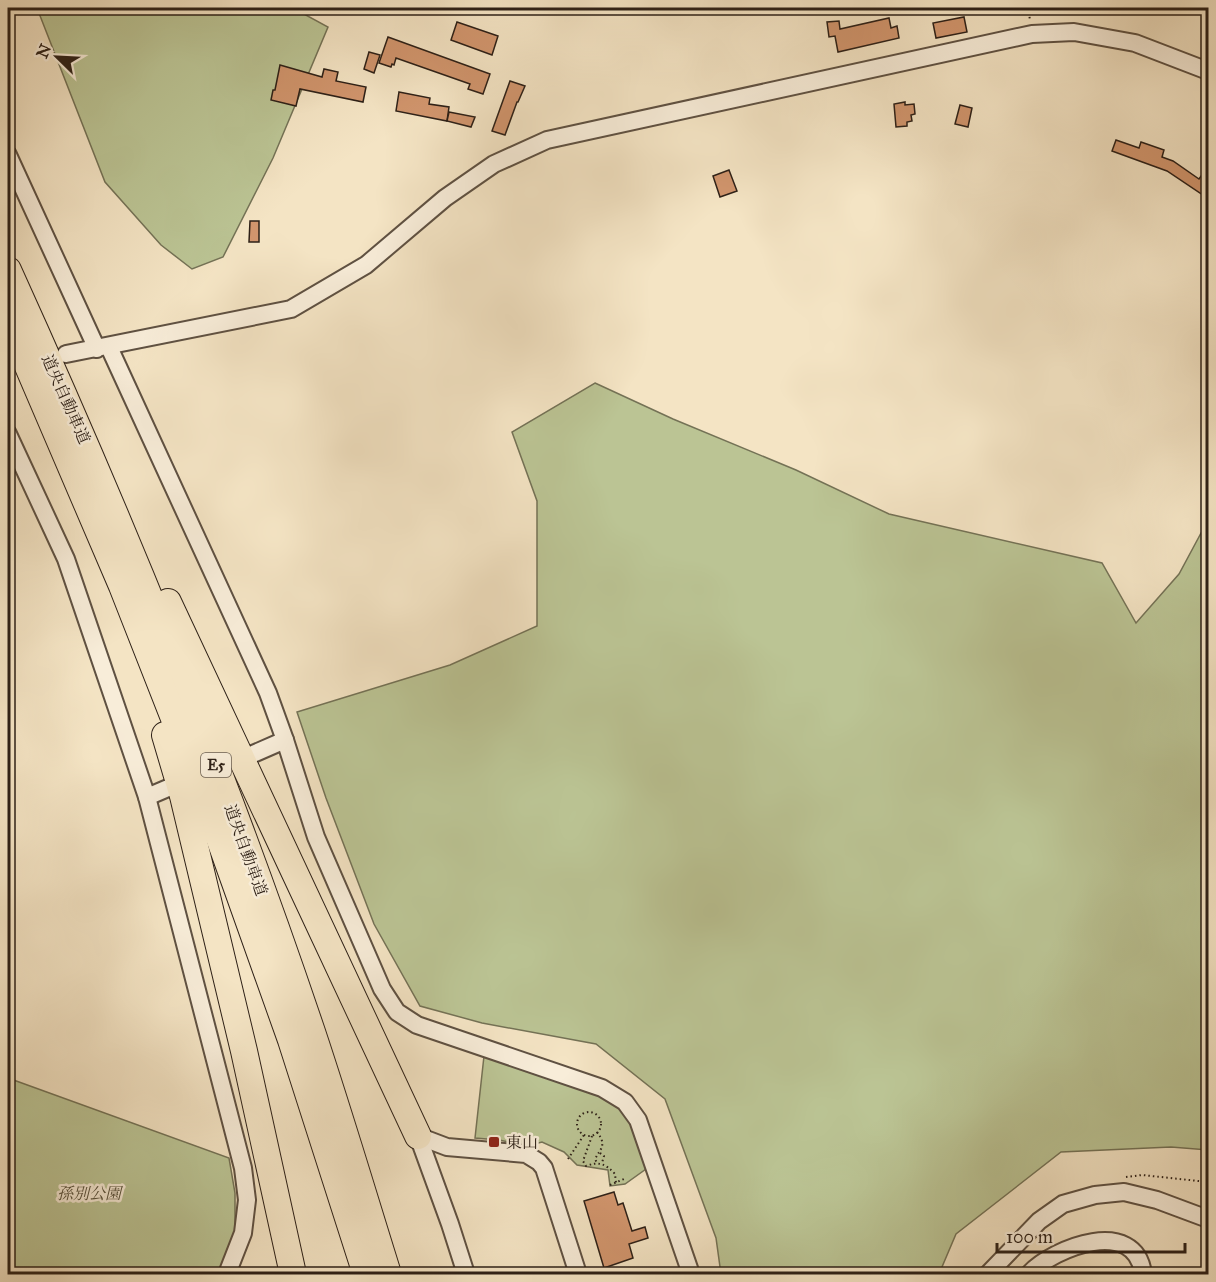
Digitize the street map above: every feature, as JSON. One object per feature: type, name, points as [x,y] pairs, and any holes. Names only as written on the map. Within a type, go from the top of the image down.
[{"type":"highway","name":"道央自動車道","points":[[8,270],[68,403],[147,590],[220,777],[312,1032],[388,1275]]},
{"type":"highway","name":"道央自動車道","points":[[8,320],[122,586],[201,787],[287,1029],[366,1275]]},
{"type":"highway","points":[[68,403],[146,555],[418,1136]]},
{"type":"highway","points":[[122,586],[183,796],[244,1051],[293,1275]]},
{"type":"street","points":[[66,354],[291,309],[366,265],[445,198],[494,164],[547,140],[1032,34],[1074,32],[1135,43],[1209,71]]},
{"type":"street","points":[[8,155],[268,693],[316,837],[382,989],[397,1012],[424,1028],[567,1075],[602,1089],[625,1102],[638,1120],[691,1275]]},
{"type":"street","points":[[8,434],[66,559],[147,797],[243,1168],[247,1200],[243,1233],[227,1275]]},
{"type":"street","points":[[253,754],[285,740]]},
{"type":"street","points":[[147,797],[168,788]]},
{"type":"street","points":[[418,1136],[466,1275]]},
{"type":"street","points":[[418,1136],[447,1147],[526,1154],[539,1162],[544,1168],[578,1275]]},
{"type":"street","points":[[988,1275],[1039,1221],[1063,1204],[1104,1194],[1124,1192],[1157,1200],[1209,1219]]},
{"type":"street","points":[[1029,1275],[1038,1265],[1056,1255],[1091,1242],[1109,1240],[1122,1244],[1135,1252],[1142,1264],[1143,1275]]},
{"type":"path","points":[[592,1136],[584,1135],[577,1123],[580,1116],[588,1112],[595,1114],[600,1120],[600,1128],[592,1136],[583,1161],[586,1166],[602,1163],[615,1174],[616,1184]]},
{"type":"path","points":[[597,1132],[603,1144],[595,1159],[597,1163]]},
{"type":"path","points":[[568,1159],[584,1135]]},
{"type":"path","points":[[600,1153],[604,1160],[602,1163]]},
{"type":"path","points":[[1104,1194],[1107,1181],[1133,1175],[1209,1182]]},
{"type":"path","points":[[610,1185],[624,1179]]},
{"type":"green space","points":[[37,8],[293,8],[328,27],[273,158],[223,257],[192,269],[161,245],[105,182]]},
{"type":"green space","points":[[595,383],[673,419],[796,470],[889,514],[1102,563],[1136,623],[1179,574],[1208,520],[1208,1150],[1171,1147],[1061,1152],[956,1234],[939,1274],[721,1274],[716,1238],[665,1099],[596,1044],[482,1023],[420,1006],[374,924],[326,798],[297,712],[450,665],[537,626],[537,501],[512,432]]},
{"type":"green space","points":[[484,1056],[584,1088],[619,1109],[633,1126],[646,1169],[625,1184],[610,1186],[608,1170],[577,1165],[564,1152],[542,1142],[527,1146],[475,1138]]},
{"type":"green space","name":"孫別公園","points":[[8,1078],[229,1158],[235,1193],[235,1231],[218,1274],[8,1274]]},
{"type":"building","points":[[964,17],[967,32],[936,38],[933,23]]},
{"type":"building","points":[[889,18],[891,28],[897,26],[899,38],[838,52],[835,36],[829,37],[827,22],[839,21],[840,29]]},
{"type":"building","points":[[457,22],[498,36],[492,55],[451,40]]},
{"type":"building","points":[[388,37],[490,74],[483,94],[468,89],[470,84],[396,58],[391,67],[379,63]]},
{"type":"building","points":[[369,52],[380,55],[374,73],[364,69]]},
{"type":"building","points":[[280,65],[322,77],[324,69],[338,72],[336,81],[366,87],[363,102],[300,89],[296,106],[271,100]]},
{"type":"building","points":[[510,81],[525,86],[505,135],[492,131]]},
{"type":"building","points":[[399,92],[430,98],[429,104],[449,107],[447,121],[396,111]]},
{"type":"building","points":[[905,102],[905,105],[914,104],[915,114],[911,115],[912,121],[907,122],[907,126],[896,127],[894,104]]},
{"type":"building","points":[[960,105],[972,108],[968,127],[955,124]]},
{"type":"building","points":[[449,112],[475,117],[471,127],[447,121]]},
{"type":"building","points":[[1116,140],[1139,148],[1141,142],[1164,150],[1162,157],[1173,161],[1199,179],[1209,165],[1209,199],[1167,171],[1112,151]]},
{"type":"building","points":[[729,170],[737,191],[720,197],[713,176]]},
{"type":"building","points":[[250,221],[259,221],[259,242],[249,242]]},
{"type":"building","points":[[614,1192],[618,1205],[623,1203],[632,1231],[645,1227],[648,1238],[629,1244],[633,1258],[604,1268],[584,1201]]},
{"type":"place","name":"東山","points":[[494,1142]]}]
